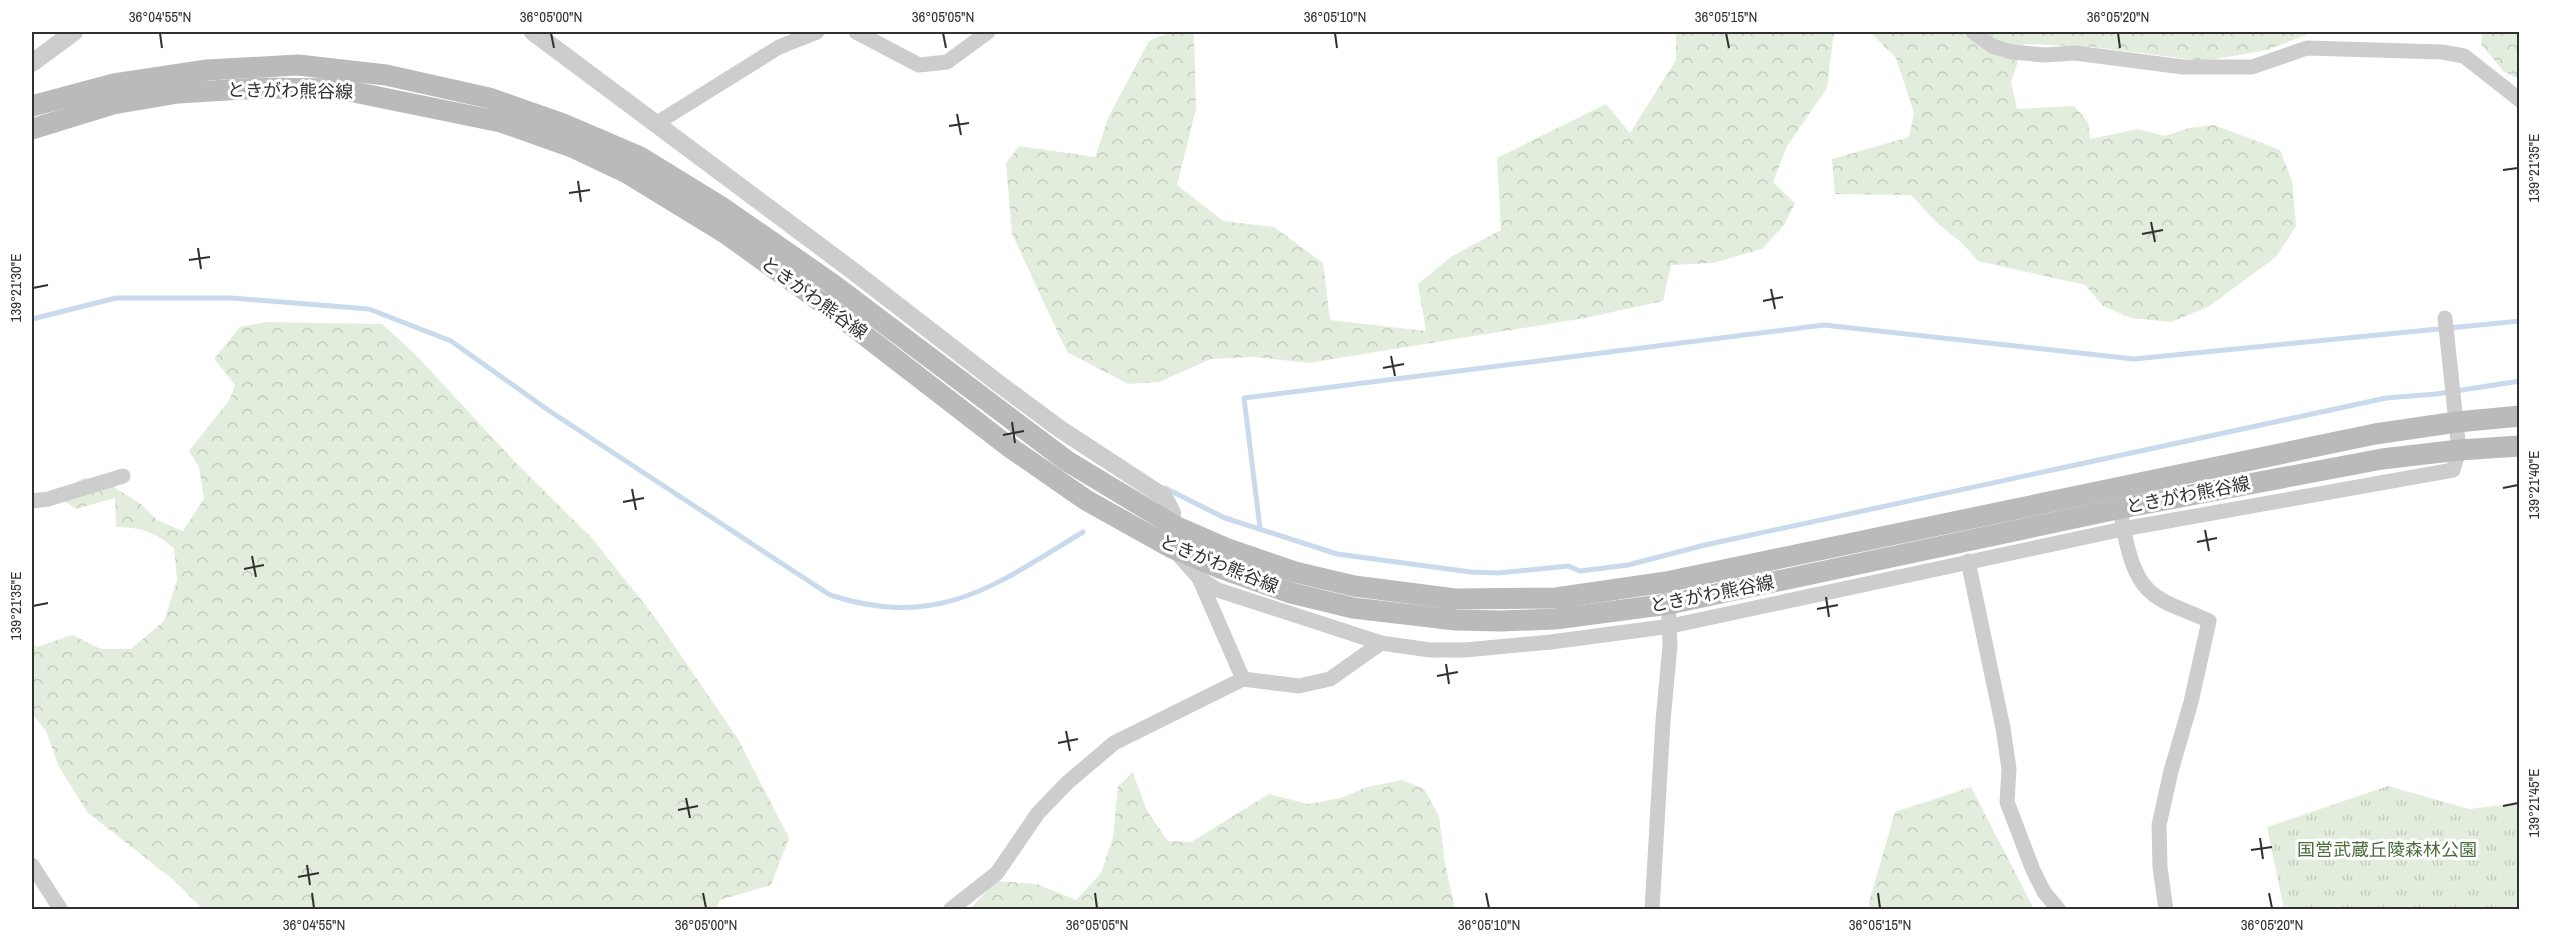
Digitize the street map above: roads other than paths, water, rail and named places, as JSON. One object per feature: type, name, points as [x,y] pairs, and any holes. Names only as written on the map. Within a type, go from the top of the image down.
[{"type":"main road","name":"ときがわ熊谷線","points":[[32,106],[114,84],[207,70],[298,65],[386,75],[489,98],[563,124],[640,157],[723,208],[831,283],[1067,461],[1150,512],[1228,549],[1295,572],[1354,586],[1407,594],[1499,600],[1556,598],[1666,582],[2375,434],[2457,422],[2520,416]]},
{"type":"main road","name":"ときがわ熊谷線","points":[[32,129],[113,104],[178,93],[261,88],[339,88],[501,122],[572,147],[631,176],[725,233],[834,312],[1008,446],[1118,519],[1172,548],[1220,568],[1291,592],[1353,608],[1407,616],[1501,621],[1555,619],[1669,604],[2122,508],[2382,459],[2520,446]]},
{"type":"street","points":[[32,63],[74,32]]},
{"type":"street","points":[[533,32],[657,123],[1060,429],[1164,497],[1172,513],[1172,548],[1199,578],[1218,590],[1381,643],[1430,650],[1465,650],[1551,642],[1671,626],[2122,529],[2453,470],[2459,450],[2445,318]]},
{"type":"street","points":[[657,123],[779,47],[817,32]]},
{"type":"street","points":[[856,32],[919,65],[947,62],[988,32]]},
{"type":"street","points":[[1973,32],[1992,46],[2012,52],[2044,55],[2075,53],[2183,67],[2253,67],[2307,48],[2442,52],[2464,56],[2520,100]]},
{"type":"street","points":[[32,501],[48,499],[123,476]]},
{"type":"street","points":[[2122,508],[2122,529],[2133,569],[2146,591],[2163,602],[2209,621],[2159,825],[2160,867],[2166,909]]},
{"type":"street","points":[[1968,561],[2003,728],[2009,769],[2007,802],[2033,870],[2044,892],[2060,909]]},
{"type":"street","points":[[1199,578],[1243,679]]},
{"type":"street","points":[[1652,909],[1662,733],[1671,626],[1666,582]]},
{"type":"street","points":[[950,909],[997,873],[1038,813],[1067,783],[1114,743],[1243,679],[1299,686],[1330,679],[1381,643]]},
{"type":"street","points":[[32,865],[61,909]]},
{"type":"waterway","points":[[32,319],[116,298],[231,298],[369,309],[451,341],[548,410],[830,595],[869,605],[903,608],[934,605],[964,597],[1021,570],[1083,532]]},
{"type":"waterway","points":[[1260,528],[1244,398],[1824,325],[2134,359],[2520,321]]},
{"type":"waterway","points":[[1165,488],[1225,518],[1337,554],[1471,572],[1499,573],[1568,566],[1580,571],[1628,565],[1705,545],[2386,398],[2436,394],[2520,381]]},
{"type":"park label","name":"国営武蔵丘陵森林公園","points":[[2387,850]]}]
